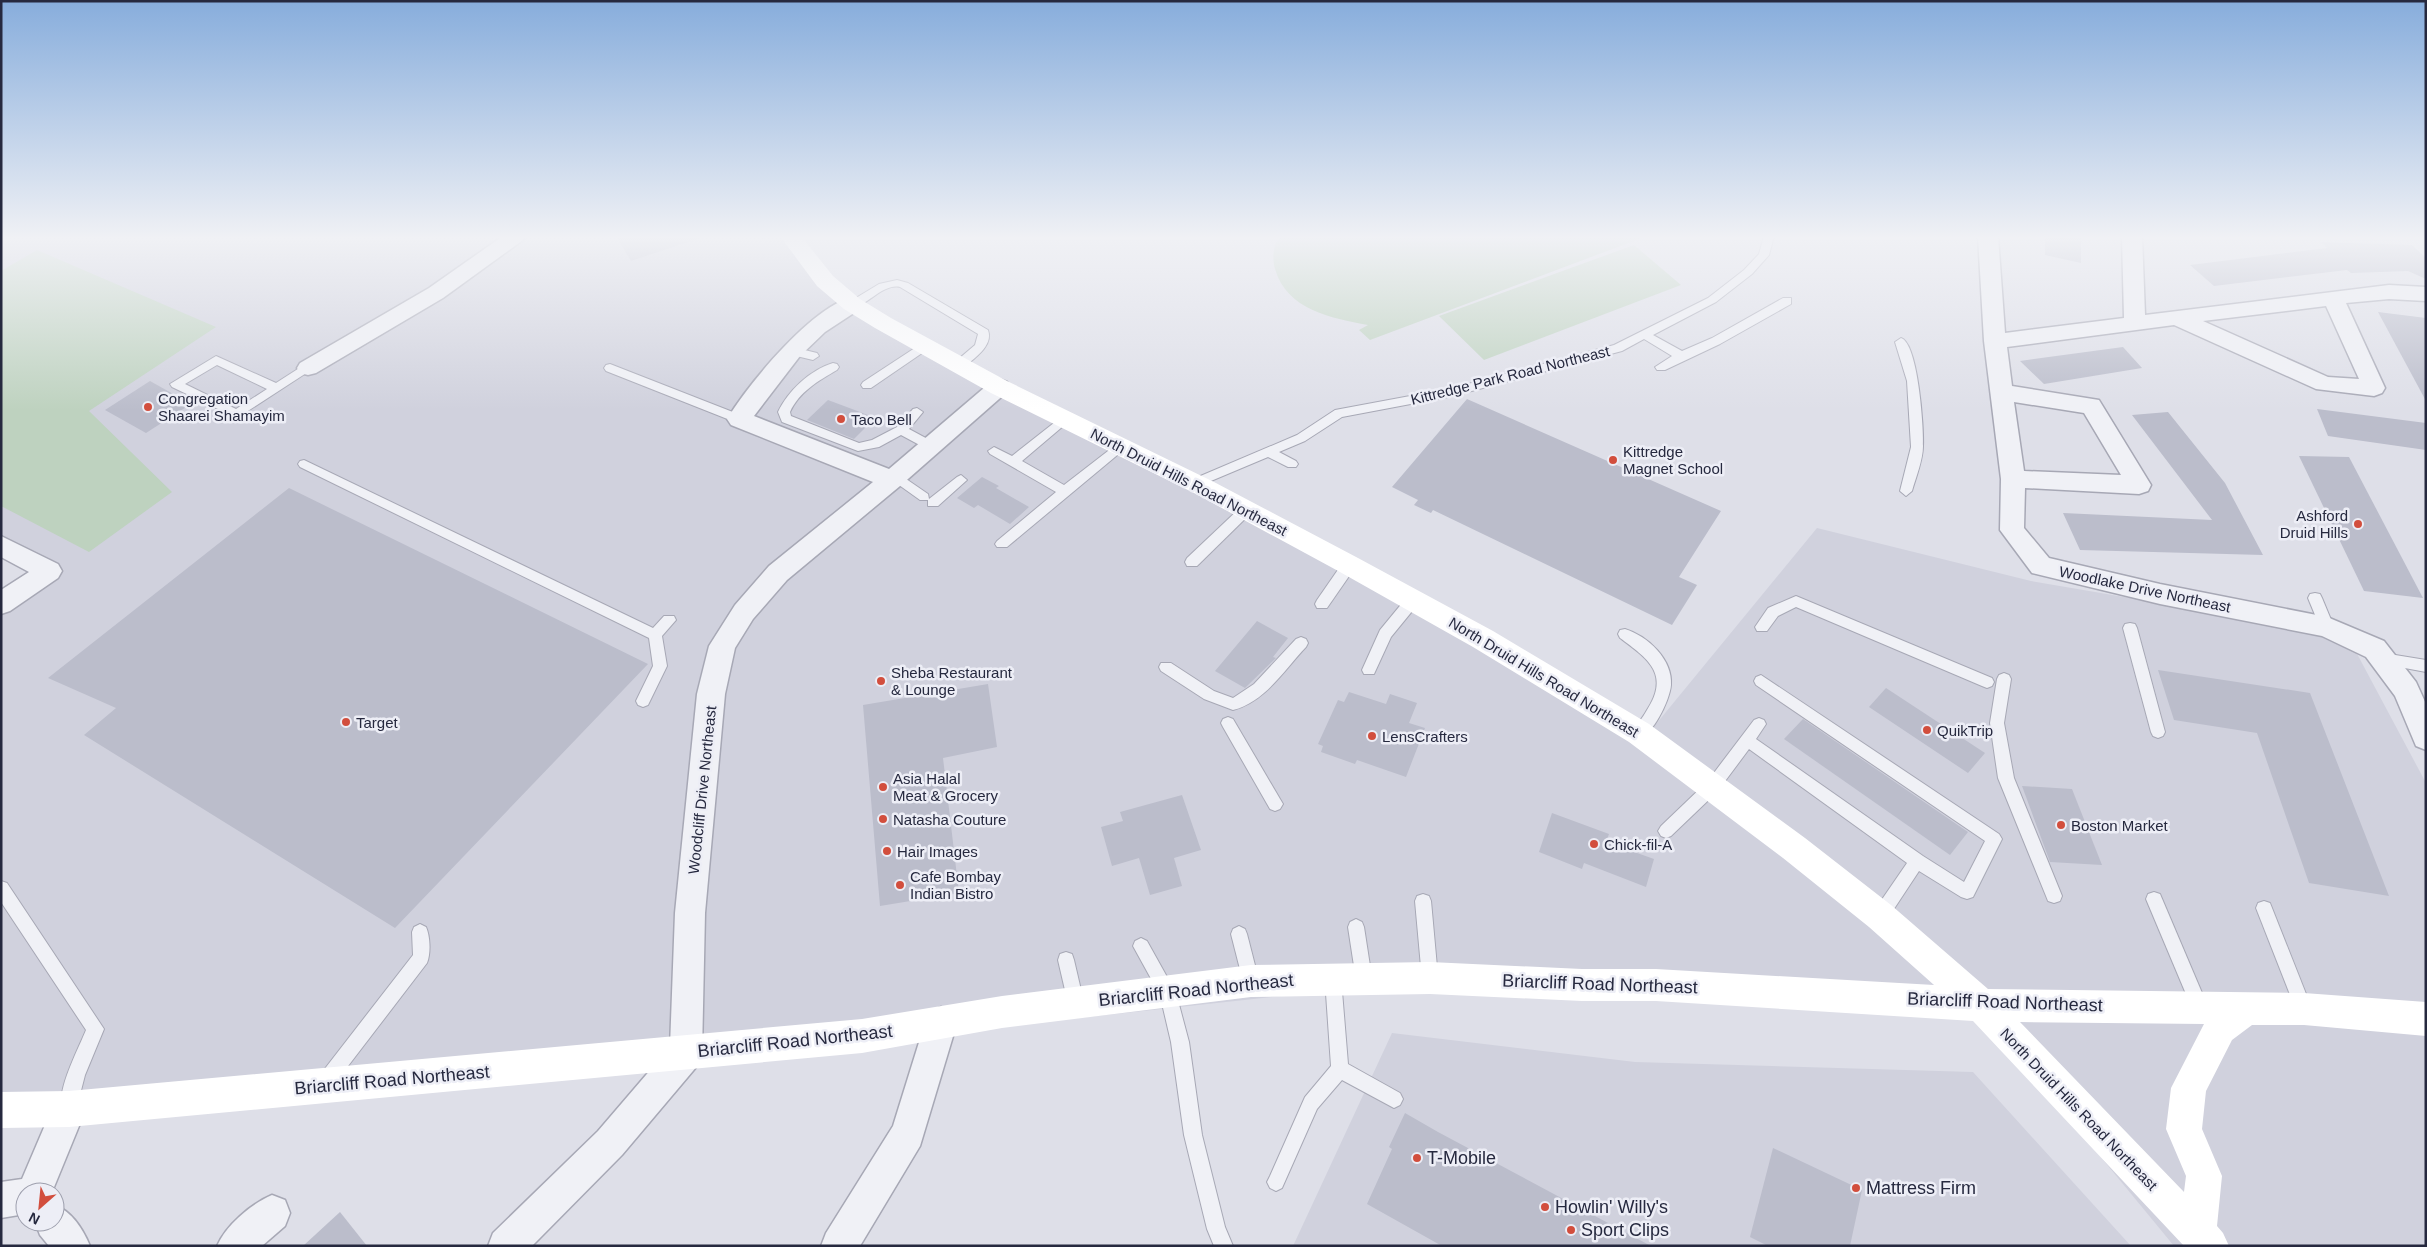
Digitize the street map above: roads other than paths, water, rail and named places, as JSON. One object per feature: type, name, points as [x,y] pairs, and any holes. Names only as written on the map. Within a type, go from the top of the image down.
[{"type":"main road","name":"North Druid Hills Road Northeast","points":[[840,294],[852,304],[999,387],[1195,483],[1349,564],[1483,639],[1647,723],[1712,787],[1880,916],[1981,1006],[2204,1239]]},
{"type":"main road","name":"Briarcliff Road Northeast","points":[[1,1110],[69,1109],[862,1036],[1002,1012],[1168,993],[1251,981],[1430,978],[1715,988],[1981,1006],[2304,1009],[2426,1019]]},
{"type":"main road","points":[[2204,1239],[2204,1176],[2184,1129],[2189,1088],[2220,1028],[2247,1008]]},
{"type":"street","points":[[308,368],[434,294]]},
{"type":"street","name":"Woodlake Drive Northeast","points":[[1992,294],[1995,341],[2013,479],[2012,530],[2041,566],[2160,594],[2327,627],[2375,649],[2406,690],[2426,738]]},
{"type":"street","points":[[2134,294],[2135,322]]},
{"type":"street","points":[[1995,341],[2174,317],[2369,294]]},
{"type":"street","points":[[2174,317],[2324,384],[2374,388],[2333,298]]},
{"type":"street","points":[[852,304],[817,327],[802,354],[739,419],[894,478]]},
{"type":"street","name":"Woodcliff Drive Northeast","points":[[686,1053],[690,913],[711,694],[722,646],[744,612],[778,574],[894,478],[999,387]]},
{"type":"street","points":[[2002,392],[2091,406],[2139,485],[2013,479]]},
{"type":"street","points":[[1,545],[49,570],[1,604]]},
{"type":"street","points":[[839,1246],[908,1134],[941,1023]]},
{"type":"street","points":[[506,1246],[610,1143],[686,1053]]},
{"type":"street","points":[[38,1182],[69,1109]]},
{"type":"street","points":[[1,1200],[15,1198]]},
{"type":"street","points":[[235,1246],[272,1213]]},
{"type":"street","points":[[61,1232],[72,1246]]},
{"type":"lane","points":[[852,304],[870,294]]},
{"type":"lane","points":[[919,294],[984,333],[984,340],[979,348],[959,365]]},
{"type":"lane","name":"Kittredge Park Road Northeast","points":[[1195,483],[1301,438],[1340,413],[1453,392],[1618,348],[1712,300],[1719,294]]},
{"type":"lane","points":[[1662,367],[1787,301]]},
{"type":"lane","points":[[1644,335],[1681,356]]},
{"type":"lane","points":[[1901,342],[1913,381],[1917,447],[1906,491]]},
{"type":"lane","points":[[866,385],[924,346]]},
{"type":"lane","points":[[276,388],[216,360],[176,384],[237,414],[308,368]]},
{"type":"lane","points":[[833,367],[811,380],[796,393],[784,412],[786,419],[858,447],[875,444],[901,430],[917,412]]},
{"type":"lane","points":[[610,368],[739,419]]},
{"type":"lane","points":[[1013,462],[1064,419]]},
{"type":"lane","points":[[901,430],[931,446]]},
{"type":"lane","points":[[1002,544],[1121,447]]},
{"type":"lane","points":[[994,451],[1065,491]]},
{"type":"lane","points":[[1268,452],[1292,464]]},
{"type":"lane","points":[[304,464],[655,635]]},
{"type":"lane","points":[[894,478],[929,500],[961,480]]},
{"type":"lane","points":[[1192,562],[1246,510]]},
{"type":"lane","points":[[1322,604],[1349,564]]},
{"type":"lane","points":[[2315,598],[2327,627]]},
{"type":"lane","points":[[1369,670],[1385,634],[1413,600]]},
{"type":"lane","points":[[1762,627],[1773,612],[1796,601],[1988,682]]},
{"type":"lane","points":[[655,635],[669,620]]},
{"type":"lane","points":[[2130,628],[2158,732]]},
{"type":"lane","points":[[1625,634],[1652,653],[1662,667],[1664,684],[1647,723]]},
{"type":"lane","points":[[643,701],[660,666],[655,635]]},
{"type":"lane","points":[[1166,667],[1216,698],[1234,704],[1243,702],[1254,693],[1300,642]]},
{"type":"lane","points":[[2382,659],[2426,666]]},
{"type":"lane","points":[[2004,679],[1998,723],[2006,778],[2054,896]]},
{"type":"lane","points":[[1747,740],[1917,861],[1967,892],[1994,839],[1760,681]]},
{"type":"lane","points":[[1228,724],[1275,804]]},
{"type":"lane","points":[[1666,832],[1712,787],[1759,724]]},
{"type":"lane","points":[[1880,916],[1917,861]]},
{"type":"lane","points":[[1,888],[96,1029],[76,1075],[69,1109]]},
{"type":"lane","points":[[2154,899],[2200,1007]]},
{"type":"lane","points":[[1423,902],[1430,978]]},
{"type":"lane","points":[[2264,908],[2304,1009]]},
{"type":"lane","points":[[1276,1182],[1311,1103],[1340,1069],[1356,927]]},
{"type":"lane","points":[[322,1086],[421,957],[420,932]]},
{"type":"lane","points":[[1239,934],[1251,981]]},
{"type":"lane","points":[[1141,946],[1168,993],[1180,1042],[1194,1135],[1216,1229],[1224,1246]]},
{"type":"lane","points":[[1066,960],[1076,1003]]},
{"type":"lane","points":[[1340,1069],[1394,1100]]},
{"type":"place","name":"Congregation Shaarei Shamayim","points":[[148,407]]},
{"type":"place","name":"Taco Bell","points":[[841,419]]},
{"type":"place","name":"Kittredge Magnet School","points":[[1613,460]]},
{"type":"place","name":"Ashford Druid Hills","points":[[2358,524]]},
{"type":"place","name":"Sheba Restaurant & Lounge","points":[[881,681]]},
{"type":"place","name":"Target","points":[[346,722]]},
{"type":"place","name":"QuikTrip","points":[[1927,730]]},
{"type":"place","name":"LensCrafters","points":[[1372,736]]},
{"type":"place","name":"Asia Halal Meat & Grocery","points":[[883,787]]},
{"type":"place","name":"Natasha Couture","points":[[883,819]]},
{"type":"place","name":"Boston Market","points":[[2061,825]]},
{"type":"place","name":"Chick-fil-A","points":[[1594,844]]},
{"type":"place","name":"Hair Images","points":[[887,851]]},
{"type":"place","name":"Cafe Bombay Indian Bistro","points":[[900,885]]},
{"type":"place","name":"T-Mobile","points":[[1417,1158]]},
{"type":"place","name":"Mattress Firm","points":[[1856,1188]]},
{"type":"place","name":"Howlin' Willy's","points":[[1545,1207]]},
{"type":"place","name":"Sport Clips","points":[[1571,1230]]}]
